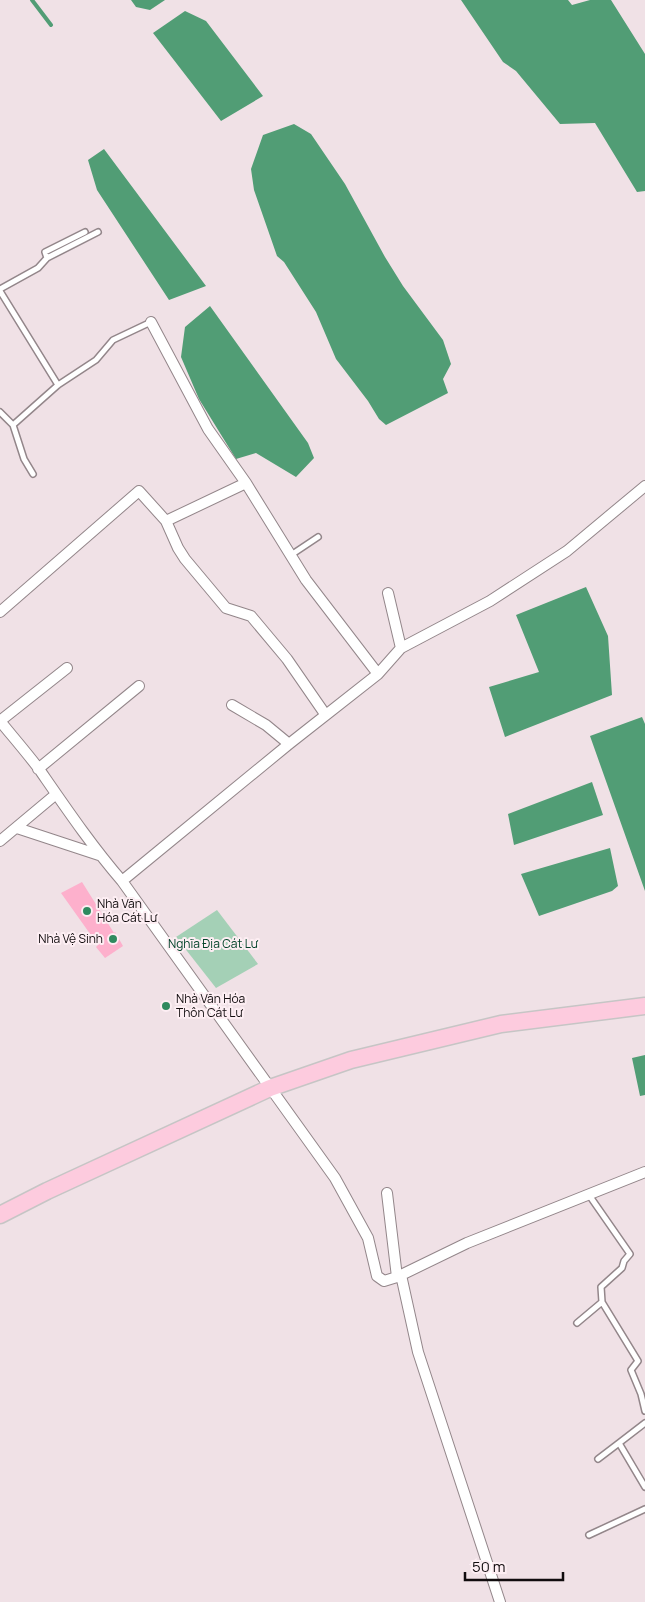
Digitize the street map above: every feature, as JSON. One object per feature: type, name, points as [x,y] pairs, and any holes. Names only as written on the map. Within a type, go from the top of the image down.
[{"type":"main road","points":[[0,1215],[47,1191],[270,1088],[351,1060],[501,1024],[645,1006]]},
{"type":"street","points":[[151,322],[208,429],[246,483],[306,580],[378,674]]},
{"type":"street","points":[[166,521],[246,483]]},
{"type":"street","points":[[122,881],[325,714],[378,674],[401,648],[490,601],[567,551],[645,486]]},
{"type":"street","points":[[0,612],[140,491],[166,521],[185,559],[226,608],[251,616],[287,659],[325,714]]},
{"type":"street","points":[[388,593],[401,648]]},
{"type":"street","points":[[67,668],[0,721],[38,769],[100,855],[122,881],[164,948],[270,1088],[335,1178],[368,1238],[377,1276],[384,1281],[399,1276],[467,1243],[645,1172]]},
{"type":"street","points":[[38,769],[139,686]]},
{"type":"street","points":[[232,705],[266,725],[289,744]]},
{"type":"street","points":[[0,841],[55,795]]},
{"type":"street","points":[[17,828],[100,855]]},
{"type":"street","points":[[387,1193],[399,1276],[418,1352],[500,1602]]},
{"type":"lane","points":[[47,258],[45,252],[84,232]]},
{"type":"lane","points":[[58,385],[0,290],[38,268],[47,258],[98,232]]},
{"type":"lane","points":[[13,425],[58,385],[96,360],[113,340],[151,322]]},
{"type":"lane","points":[[0,412],[13,425],[24,459],[33,474]]},
{"type":"lane","points":[[291,555],[318,537]]},
{"type":"lane","points":[[588,1194],[630,1254],[624,1261],[622,1268],[601,1287],[602,1302],[638,1361],[631,1370],[641,1394],[645,1411]]},
{"type":"lane","points":[[577,1323],[602,1302]]},
{"type":"lane","points":[[598,1460],[645,1423]]},
{"type":"lane","points":[[619,1442],[645,1487]]},
{"type":"lane","points":[[589,1535],[645,1508]]},
{"type":"green space","name":"Nghĩa Địa Cát Lư","points":[[217,910],[258,964],[216,988],[176,937]]},
{"type":"shaded area","points":[[131,0],[165,0],[150,10],[136,7]]},
{"type":"shaded area","points":[[461,0],[568,0],[572,5],[590,0],[611,0],[645,54],[645,191],[637,192],[595,123],[560,124],[516,71],[503,62]]},
{"type":"shaded area","points":[[185,11],[206,21],[263,96],[221,121],[153,33]]},
{"type":"shaded area","points":[[294,124],[311,134],[345,184],[403,286],[443,340],[451,364],[443,379],[448,393],[386,425],[379,419],[368,401],[336,359],[316,312],[284,262],[277,256],[254,190],[251,169],[263,135]]},
{"type":"shaded area","points":[[104,149],[206,286],[169,300],[97,190],[88,160]]},
{"type":"shaded area","points":[[210,306],[308,443],[314,458],[296,477],[256,453],[236,459],[199,399],[181,357],[185,327]]},
{"type":"shaded area","points":[[586,587],[608,636],[612,695],[505,737],[489,687],[539,672],[516,615]]},
{"type":"shaded area","points":[[642,717],[645,724],[645,891],[590,736]]},
{"type":"shaded area","points":[[592,782],[603,815],[514,845],[508,814]]},
{"type":"shaded area","points":[[610,848],[618,886],[612,891],[539,916],[521,874]]},
{"type":"shaded area","points":[[645,1055],[645,1095],[640,1096],[632,1058]]},
{"type":"building","name":"Nhà Văn Hóa Cát Lư","points":[[82,882],[123,946],[105,958],[61,893]]},
{"type":"waterway","points":[[32,0],[51,25]]},
{"type":"place","name":"Nhà Văn Hóa Cát Lư","points":[[87,911]]},
{"type":"place","name":"Nhà Vệ Sinh","points":[[113,939]]},
{"type":"place","name":"Nhà Văn Hóa Thôn Cát Lư","points":[[166,1006]]}]
